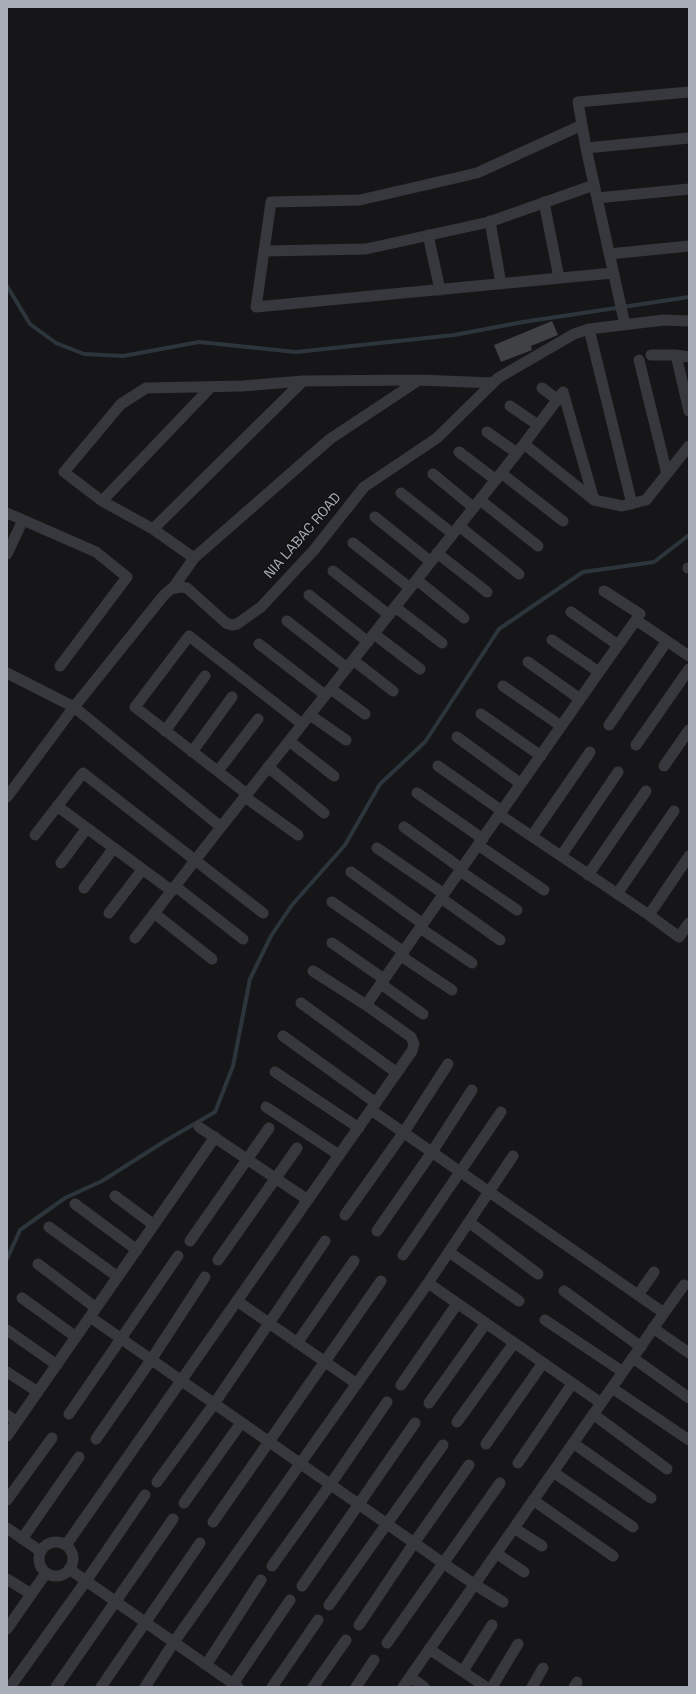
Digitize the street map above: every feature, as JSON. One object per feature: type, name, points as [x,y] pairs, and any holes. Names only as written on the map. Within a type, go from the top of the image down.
[{"type":"street","points":[[624,320],[586,148],[578,102],[689,92]]},
{"type":"street","points":[[582,125],[477,173],[360,200],[271,202],[256,307],[613,273]]},
{"type":"street","points":[[586,148],[689,138]]},
{"type":"street","points":[[264,251],[366,249],[490,222],[594,184]]},
{"type":"street","points":[[597,198],[689,190]]},
{"type":"street","points":[[544,202],[559,278]]},
{"type":"street","points":[[490,222],[502,284]]},
{"type":"street","points":[[428,235],[440,290]]},
{"type":"street","points":[[609,254],[689,246]]},
{"type":"street","name":"NIA LABAC ROAD","points":[[173,588],[186,588],[226,623],[232,625],[242,621],[261,607],[314,550],[364,487],[437,438],[493,383],[511,369],[574,334],[590,329],[624,320],[689,321]]},
{"type":"street","points":[[590,329],[632,504]]},
{"type":"street","points":[[651,355],[689,357]]},
{"type":"street","points":[[676,356],[689,411]]},
{"type":"street","points":[[639,360],[667,474]]},
{"type":"street","points":[[194,558],[153,529],[102,501],[64,472],[121,404],[146,388],[242,386],[303,380],[419,380],[493,383]]},
{"type":"street","points":[[153,529],[303,380]]},
{"type":"street","points":[[7,797],[74,707],[164,595],[173,588],[194,558],[330,439],[419,380]]},
{"type":"street","points":[[102,501],[211,387]]},
{"type":"street","points":[[542,388],[558,400]]},
{"type":"street","points":[[135,938],[564,392],[594,500]]},
{"type":"street","points":[[510,406],[538,425]]},
{"type":"street","points":[[488,432],[517,453]]},
{"type":"street","points":[[524,444],[594,500],[622,506],[646,500],[689,446]]},
{"type":"street","points":[[459,452],[498,476],[563,521]]},
{"type":"street","points":[[433,474],[538,546]]},
{"type":"street","points":[[401,493],[519,574]]},
{"type":"street","points":[[7,513],[96,552],[127,577],[60,666]]},
{"type":"street","points":[[375,517],[434,558],[487,592]]},
{"type":"street","points":[[7,554],[23,520]]},
{"type":"street","points":[[353,543],[464,618]]},
{"type":"street","points":[[333,570],[392,611],[442,643]]},
{"type":"street","points":[[366,1005],[640,614],[604,591]]},
{"type":"street","points":[[309,595],[371,638],[420,669]]},
{"type":"street","points":[[571,612],[618,645]]},
{"type":"street","points":[[636,620],[689,656]]},
{"type":"street","points":[[287,621],[392,691]]},
{"type":"street","points":[[298,835],[135,707],[189,636],[302,724]]},
{"type":"street","points":[[552,640],[599,672]]},
{"type":"street","points":[[609,725],[667,641]]},
{"type":"street","points":[[259,644],[328,692],[365,714]]},
{"type":"street","points":[[528,662],[580,699]]},
{"type":"street","points":[[636,745],[689,669]]},
{"type":"street","points":[[7,673],[74,707],[221,827]]},
{"type":"street","points":[[165,731],[205,676]]},
{"type":"street","points":[[503,686],[561,726]]},
{"type":"street","points":[[192,752],[232,698]]},
{"type":"street","points":[[481,714],[541,756]]},
{"type":"street","points":[[310,715],[346,740]]},
{"type":"street","points":[[218,771],[258,720]]},
{"type":"street","points":[[664,766],[689,730]]},
{"type":"street","points":[[456,737],[521,784]]},
{"type":"street","points":[[289,741],[334,776]]},
{"type":"street","points":[[532,836],[590,752]]},
{"type":"street","points":[[438,766],[532,836],[679,937],[689,923]]},
{"type":"street","points":[[268,767],[324,813]]},
{"type":"street","points":[[561,856],[618,772]]},
{"type":"street","points":[[34,835],[83,773],[194,862],[263,914]]},
{"type":"street","points":[[588,875],[646,791]]},
{"type":"street","points":[[417,793],[544,890]]},
{"type":"street","points":[[57,806],[142,870],[174,889],[243,939]]},
{"type":"street","points":[[617,894],[674,811]]},
{"type":"street","points":[[404,827],[517,910]]},
{"type":"street","points":[[61,863],[87,828]]},
{"type":"street","points":[[377,848],[500,940]]},
{"type":"street","points":[[84,888],[113,849]]},
{"type":"street","points":[[648,915],[685,870],[689,856]]},
{"type":"street","points":[[109,913],[142,870]]},
{"type":"street","points":[[351,872],[472,963]]},
{"type":"street","points":[[332,902],[452,990]]},
{"type":"street","points":[[154,913],[212,959]]},
{"type":"street","points":[[332,943],[423,1014]]},
{"type":"street","points":[[66,1545],[412,1051],[414,1044],[411,1037],[314,971]]},
{"type":"street","points":[[301,1003],[397,1073]]},
{"type":"street","points":[[283,1036],[374,1106],[404,1132],[664,1313]]},
{"type":"street","points":[[345,1215],[404,1132],[448,1064]]},
{"type":"street","points":[[275,1072],[359,1128]]},
{"type":"street","points":[[378,1232],[472,1090]]},
{"type":"street","points":[[266,1107],[339,1155]]},
{"type":"street","points":[[403,1255],[501,1112]]},
{"type":"street","points":[[199,1127],[308,1200]]},
{"type":"street","points":[[190,1241],[269,1128]]},
{"type":"street","points":[[7,1436],[215,1137]]},
{"type":"street","points":[[218,1260],[298,1148]]},
{"type":"street","points":[[145,1687],[174,1642],[301,1465],[428,1283],[513,1156]]},
{"type":"street","points":[[115,1196],[154,1225]]},
{"type":"street","points":[[75,1204],[137,1250]]},
{"type":"street","points":[[469,1222],[538,1274]]},
{"type":"street","points":[[49,1227],[118,1277]]},
{"type":"street","points":[[157,1482],[214,1404],[325,1241]]},
{"type":"street","points":[[449,1252],[519,1301]]},
{"type":"street","points":[[69,1414],[178,1256]]},
{"type":"street","points":[[298,1343],[354,1261]]},
{"type":"street","points":[[38,1264],[93,1312],[121,1339],[443,1563],[504,1602]]},
{"type":"street","points":[[638,1295],[654,1272]]},
{"type":"street","points":[[96,1438],[151,1360],[205,1277]]},
{"type":"street","points":[[213,1522],[381,1281]]},
{"type":"street","points":[[428,1283],[601,1404]]},
{"type":"street","points":[[402,1687],[684,1285]]},
{"type":"street","points":[[564,1291],[640,1347]]},
{"type":"street","points":[[22,1298],[76,1337]]},
{"type":"street","points":[[237,1301],[357,1384]]},
{"type":"street","points":[[402,1385],[457,1304]]},
{"type":"street","points":[[545,1320],[622,1372]]},
{"type":"street","points":[[429,1403],[486,1323]]},
{"type":"street","points":[[653,1328],[688,1351]]},
{"type":"street","points":[[7,1330],[57,1365]]},
{"type":"street","points":[[457,1422],[514,1343]]},
{"type":"street","points":[[633,1358],[689,1398]]},
{"type":"street","points":[[486,1444],[543,1363]]},
{"type":"street","points":[[7,1372],[38,1392]]},
{"type":"street","points":[[518,1463],[572,1384]]},
{"type":"street","points":[[612,1388],[689,1440]]},
{"type":"street","points":[[272,1566],[330,1485],[386,1402]]},
{"type":"street","points":[[593,1414],[667,1469]]},
{"type":"street","points":[[7,1415],[17,1422]]},
{"type":"street","points":[[184,1503],[241,1423]]},
{"type":"street","points":[[302,1586],[415,1423]]},
{"type":"street","points":[[7,1500],[52,1438]]},
{"type":"street","points":[[573,1443],[651,1498]]},
{"type":"street","points":[[329,1605],[443,1445]]},
{"type":"street","points":[[22,1539],[79,1457]]},
{"type":"street","points":[[359,1625],[414,1542],[470,1465]]},
{"type":"street","points":[[553,1472],[633,1527]]},
{"type":"street","points":[[387,1643],[500,1483]]},
{"type":"street","points":[[10,1687],[145,1495]]},
{"type":"street","points":[[533,1500],[613,1556]]},
{"type":"street","points":[[56,1687],[173,1520]]},
{"type":"street","points":[[7,1528],[40,1551]]},
{"type":"street","points":[[514,1528],[542,1546]]},
{"type":"street","points":[[51,1542],[59,1542],[66,1545],[71,1550],[73,1557],[72,1564],[69,1569],[61,1576],[53,1576],[46,1573],[40,1567],[40,1551],[51,1542]]},
{"type":"street","points":[[101,1687],[200,1543]]},
{"type":"street","points":[[496,1553],[524,1572]]},
{"type":"street","points":[[69,1569],[236,1685],[290,1600]]},
{"type":"street","points":[[7,1629],[46,1573]]},
{"type":"street","points":[[7,1579],[31,1594]]},
{"type":"street","points":[[206,1665],[261,1580]]},
{"type":"street","points":[[272,1687],[318,1620]]},
{"type":"street","points":[[463,1671],[492,1625]]},
{"type":"street","points":[[313,1687],[346,1640]]},
{"type":"street","points":[[492,1687],[518,1644]]},
{"type":"street","points":[[429,1649],[486,1687]]},
{"type":"street","points":[[356,1687],[374,1660]]},
{"type":"street","points":[[532,1687],[543,1668]]},
{"type":"street","points":[[410,1677],[424,1687]]},
{"type":"building","points":[[552,321],[558,335],[531,346],[532,350],[501,362],[494,345]]},
{"type":"waterway","points":[[7,286],[30,324],[56,343],[84,354],[123,356],[199,342],[296,352],[454,335],[523,322],[689,297]]},
{"type":"waterway","points":[[7,1259],[20,1230],[65,1198],[102,1181],[165,1141],[215,1112],[233,1066],[250,979],[271,936],[292,905],[345,845],[380,784],[425,742],[499,629],[583,572],[654,562],[689,535]]}]
